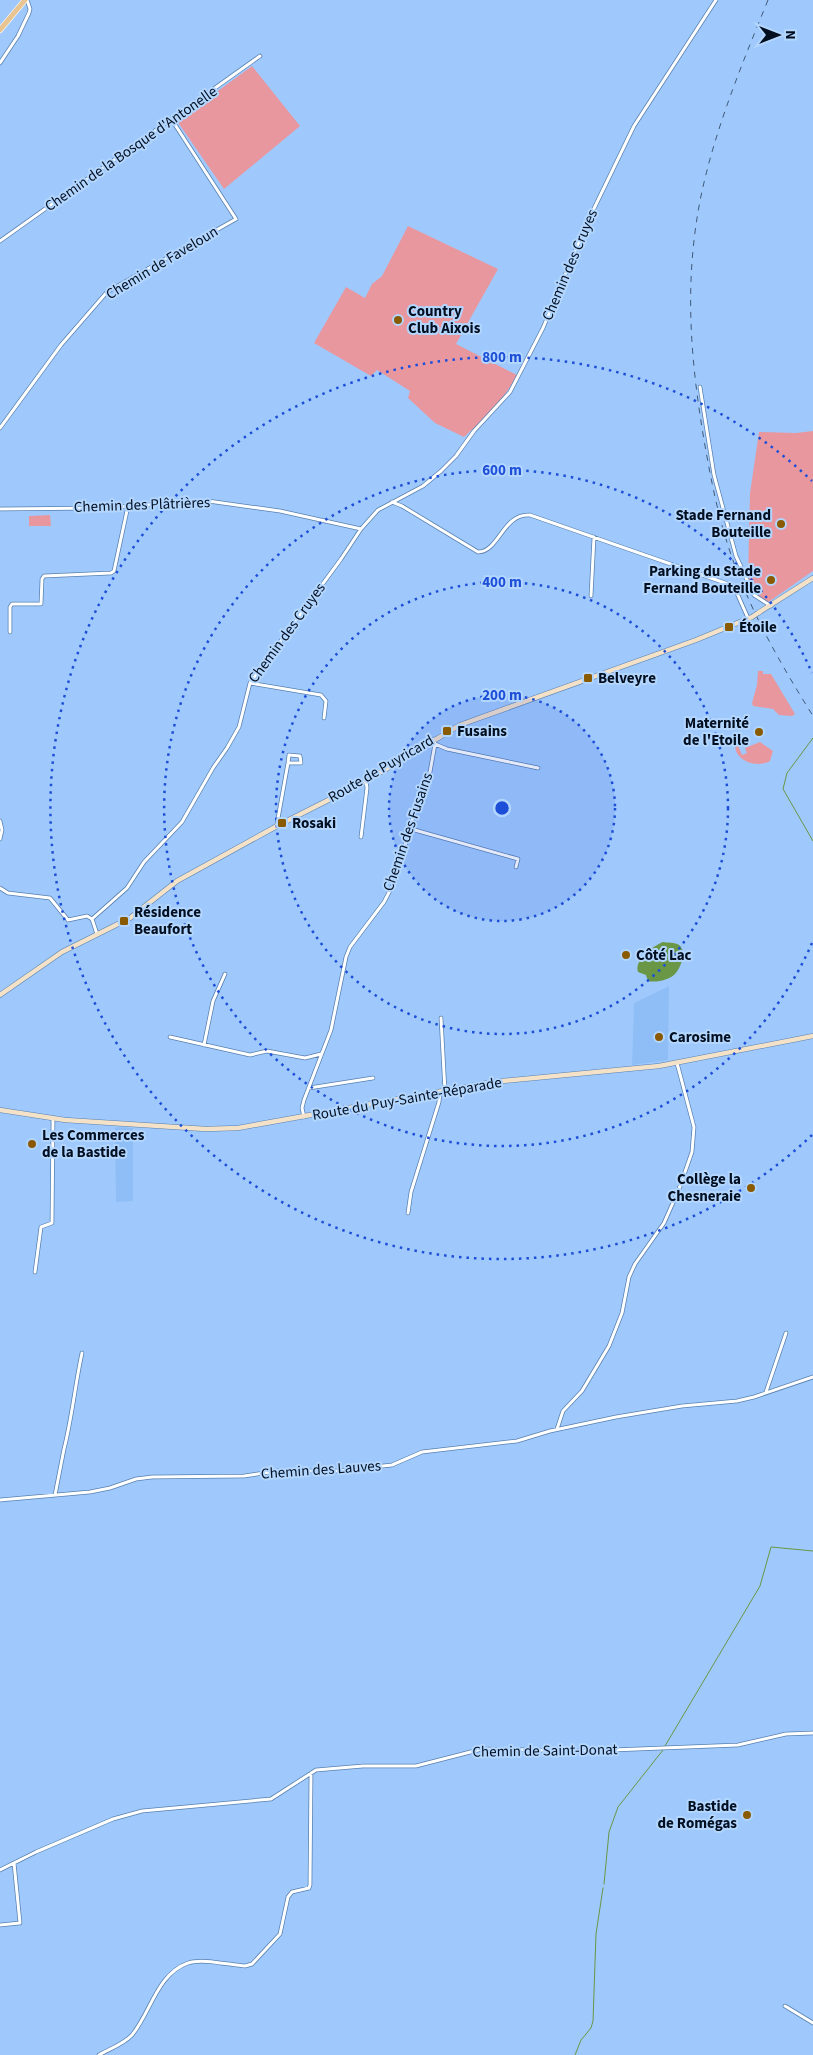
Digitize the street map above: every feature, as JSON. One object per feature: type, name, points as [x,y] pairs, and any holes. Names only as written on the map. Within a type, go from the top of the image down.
[{"type":"main road","points":[[0,30],[26,0]]},
{"type":"main road","name":"Route de Puyricard","points":[[0,995],[62,952],[130,918],[177,880],[366,781],[460,724],[696,640],[750,618],[813,578]]},
{"type":"main road","name":"Route du Puy-Sainte-Réparade","points":[[0,1110],[53,1119],[206,1129],[238,1128],[515,1079],[659,1066],[813,1036]]},
{"type":"street","points":[[0,63],[18,36],[29,13],[30,9],[26,0]]},
{"type":"street","name":"Chemin des Cruyes","points":[[392,502],[422,486],[441,471],[510,392],[543,328],[586,225],[634,126],[716,0]]},
{"type":"street","name":"Chemin de la Bosque d'Antonelle","points":[[0,241],[260,56]]},
{"type":"street","name":"Chemin de Faveloun","points":[[0,428],[61,345],[107,292],[236,219],[172,120]]},
{"type":"street","points":[[700,387],[714,476],[736,556],[754,595],[771,606]]},
{"type":"street","name":"Chemin des Plâtrières","points":[[0,508],[128,506],[208,501],[280,511],[360,529]]},
{"type":"street","points":[[360,529],[378,510],[392,502],[402,506],[478,552],[487,549],[511,521],[518,516],[524,515],[594,537],[728,584],[736,591],[750,618]]},
{"type":"street","points":[[10,632],[10,607],[12,604],[41,604],[42,579],[44,576],[114,572],[128,506]]},
{"type":"street","name":"Chemin des Cruyes","points":[[92,919],[127,888],[144,862],[182,822],[239,728],[250,683],[341,559],[360,529]]},
{"type":"street","points":[[592,596],[594,537]]},
{"type":"street","points":[[250,683],[321,695],[326,701],[324,718]]},
{"type":"street","points":[[434,741],[447,749],[538,768]]},
{"type":"street","name":"Chemin des Fusains","points":[[304,1117],[302,1108],[331,1030],[348,952],[354,940],[390,892],[430,772],[434,741]]},
{"type":"street","points":[[277,826],[288,763]]},
{"type":"street","points":[[361,837],[367,788],[366,781]]},
{"type":"street","points":[[0,821],[2,830],[0,839]]},
{"type":"street","points":[[410,829],[518,859],[516,866]]},
{"type":"street","points":[[0,888],[8,893],[50,898],[68,920],[87,916],[92,919],[97,934]]},
{"type":"street","points":[[204,1045],[214,1001],[225,974]]},
{"type":"street","points":[[408,1214],[411,1192],[443,1092],[441,1018]]},
{"type":"street","points":[[170,1038],[250,1055],[267,1051],[305,1058],[322,1054]]},
{"type":"street","points":[[558,1429],[563,1411],[582,1390],[609,1346],[622,1313],[629,1277],[635,1264],[664,1223],[692,1152],[694,1127],[677,1063]]},
{"type":"street","points":[[308,1088],[373,1078]]},
{"type":"street","points":[[35,1272],[41,1227],[52,1223],[53,1119]]},
{"type":"street","points":[[766,1393],[786,1333]]},
{"type":"street","points":[[56,1494],[74,1386],[82,1353]]},
{"type":"street","name":"Chemin des Lauves","points":[[0,1500],[101,1490],[136,1479],[152,1477],[244,1476],[277,1471],[338,1471],[392,1465],[422,1452],[517,1441],[607,1418],[682,1406],[737,1401],[813,1377]]},
{"type":"street","name":"Chemin de Saint-Donat","points":[[0,1870],[84,1830],[135,1813],[272,1800],[316,1770],[363,1766],[416,1766],[482,1749],[587,1751],[738,1745],[786,1734],[813,1733]]},
{"type":"street","points":[[99,2055],[131,2035],[156,1992],[170,1975],[180,1967],[195,1962],[245,1966],[252,1964],[280,1934],[288,1897],[292,1892],[309,1888],[310,1884],[311,1773]]},
{"type":"street","points":[[0,1925],[20,1923],[14,1863]]},
{"type":"street","points":[[785,2006],[813,2022]]},
{"type":"shaded area","points":[[252,66],[300,126],[224,189],[177,121]]},
{"type":"shaded area","name":"Country Club Aixois","points":[[408,226],[498,269],[456,344],[517,375],[500,401],[464,437],[435,423],[408,398],[410,391],[377,370],[371,376],[314,343],[346,287],[365,298],[372,284],[382,276]]},
{"type":"shaded area","name":"Stade Fernand Bouteille","points":[[813,431],[813,571],[767,603],[757,596],[748,579],[750,493],[759,432],[796,433]]},
{"type":"shaded area","points":[[50,515],[51,526],[29,526],[29,516]]},
{"type":"shaded area","points":[[758,671],[763,671],[763,674],[771,674],[795,714],[792,716],[779,715],[773,709],[753,706]]},
{"type":"shaded area","points":[[737,738],[741,741],[737,743],[742,755],[747,753],[745,748],[760,742],[773,751],[770,761],[757,764],[744,760],[736,751]]},
{"type":"shaded area","points":[[663,942],[679,945],[683,951],[681,964],[675,974],[669,978],[648,981],[646,975],[638,972],[639,963],[650,950]]},
{"type":"shaded area","points":[[669,986],[668,1060],[632,1065],[634,1003]]},
{"type":"shaded area","points":[[115,1127],[133,1128],[133,1201],[116,1202]]},
{"type":"waterway","points":[[813,738],[787,773],[783,789],[813,841]]},
{"type":"waterway","points":[[665,1746],[760,1586],[771,1547],[813,1551]]},
{"type":"waterway","points":[[604,1884],[609,1832],[618,1807],[663,1750]]},
{"type":"waterway","points":[[575,2055],[581,2040],[591,2028],[593,2021],[596,1934],[603,1888]]},
{"type":"railway","points":[[768,0],[721,121],[701,196],[692,258],[692,348],[707,457],[727,543],[746,594],[763,630],[813,716]]},
{"type":"place","name":"Country Club Aixois","points":[[398,320]]},
{"type":"place","name":"Stade Fernand Bouteille","points":[[781,524]]},
{"type":"place","name":"Parking du Stade Fernand Bouteille","points":[[771,580]]},
{"type":"place","name":"Étoile","points":[[729,627]]},
{"type":"place","name":"Belveyre","points":[[588,678]]},
{"type":"place","name":"Fusains","points":[[447,731]]},
{"type":"place","name":"Maternité de l'Etoile","points":[[759,732]]},
{"type":"place","name":"Rosaki","points":[[282,823]]},
{"type":"place","name":"Résidence Beaufort","points":[[124,921]]},
{"type":"place","name":"Côté Lac","points":[[626,955]]},
{"type":"place","name":"Carosime","points":[[659,1037]]},
{"type":"place","name":"Les Commerces de la Bastide","points":[[32,1144]]},
{"type":"place","name":"Collège la Chesneraie","points":[[751,1188]]},
{"type":"place","name":"Bastide de Romégas","points":[[747,1815]]}]
